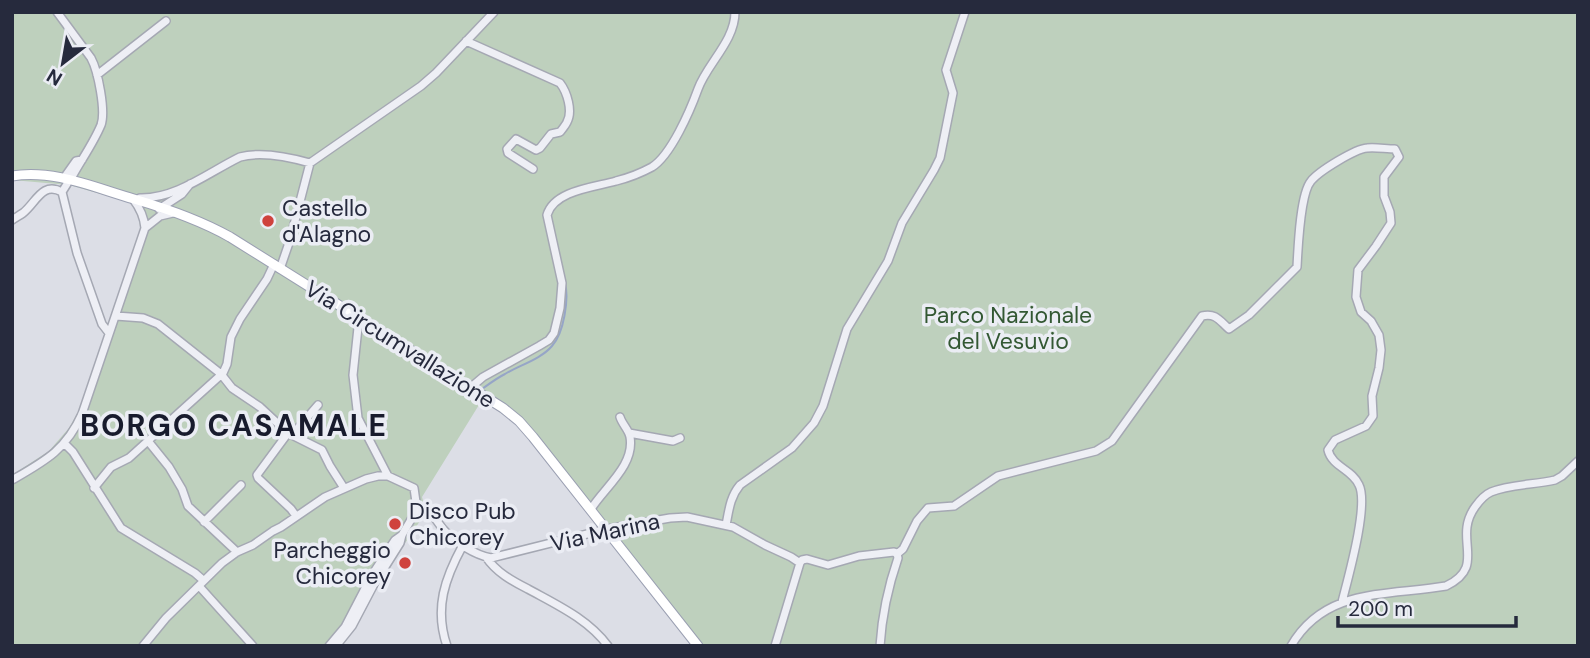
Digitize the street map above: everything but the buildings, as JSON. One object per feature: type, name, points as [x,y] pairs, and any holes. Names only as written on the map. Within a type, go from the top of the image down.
[{"type":"main road","name":"Via Circumvallazione","points":[[12,176],[35,174],[68,179],[159,205],[219,231],[485,397],[519,421],[698,646]]},
{"type":"street","points":[[57,12],[91,58],[97,75],[102,119],[82,160],[76,161],[62,192],[78,253],[102,324],[109,333]]},
{"type":"street","points":[[94,488],[111,467],[126,460],[223,373],[231,337],[242,316],[277,266],[290,240],[310,163],[421,86],[494,12]]},
{"type":"street","points":[[473,389],[483,377],[549,340],[554,333],[561,308],[562,283],[547,215],[550,208],[567,195],[638,173],[662,159],[718,56],[731,29],[735,12]]},
{"type":"street","points":[[726,525],[731,499],[740,485],[792,449],[814,423],[823,406],[847,328],[888,261],[902,223],[940,158],[953,93],[946,70],[965,12]]},
{"type":"street","points":[[97,75],[166,22]]},
{"type":"street","points":[[466,41],[560,83],[566,93],[569,119],[560,132],[551,134],[536,150],[516,139],[507,149],[508,153],[533,169]]},
{"type":"street","points":[[880,646],[883,617],[897,554],[903,549],[916,521],[928,508],[954,506],[998,476],[1096,451],[1112,441],[1202,316],[1218,318],[1229,329],[1249,314],[1297,267],[1305,194],[1311,181],[1328,167],[1366,147],[1395,149],[1399,157],[1384,177],[1384,196],[1391,223],[1358,270],[1356,297],[1361,312],[1371,321],[1379,335],[1381,351],[1372,396],[1373,416],[1366,426],[1335,440],[1328,450],[1330,457],[1359,482],[1363,504],[1342,602]]},
{"type":"street","points":[[130,197],[143,199],[165,195],[240,156],[275,156],[310,163]]},
{"type":"street","points":[[159,205],[182,194],[192,182]]},
{"type":"street","points":[[12,219],[25,211],[43,192],[58,189],[62,192]]},
{"type":"street","points":[[182,194],[179,209],[184,215]]},
{"type":"street","points":[[12,480],[51,457],[75,430],[147,223],[165,195]]},
{"type":"street","points":[[130,197],[140,207],[147,223]]},
{"type":"street","points":[[147,223],[167,213],[184,215]]},
{"type":"street","points":[[116,316],[143,318],[158,324],[290,434],[322,450],[344,488]]},
{"type":"street","points":[[359,317],[353,375],[358,418],[388,476]]},
{"type":"street","points":[[296,516],[257,475],[318,405]]},
{"type":"street","points":[[591,509],[629,457],[629,433],[620,417]]},
{"type":"street","points":[[629,433],[673,441],[680,438]]},
{"type":"street","points":[[148,441],[169,467],[188,506],[236,552]]},
{"type":"street","points":[[64,443],[73,452],[121,528],[195,573],[253,646]]},
{"type":"street","points":[[1291,646],[1299,632],[1317,615],[1342,602],[1447,586],[1458,581],[1467,568],[1466,524],[1483,496],[1493,491],[1555,480],[1562,477],[1578,461]]},
{"type":"street","points":[[143,646],[166,618],[236,552],[253,545],[325,497],[372,477],[388,476],[414,488],[418,506],[352,626],[336,646]]},
{"type":"street","points":[[204,522],[241,485]]},
{"type":"street","points":[[418,506],[428,510],[445,531],[463,545],[486,557],[491,565],[505,576],[589,625],[608,646]]},
{"type":"street","name":"Via Marina","points":[[486,557],[500,557],[607,529],[687,517],[726,525],[746,533],[800,563]]},
{"type":"street","points":[[329,646],[345,627],[372,575],[395,540],[402,535]]},
{"type":"street","points":[[447,646],[442,616],[442,592],[463,545]]},
{"type":"street","points":[[775,646],[802,560],[828,565],[859,556],[885,552],[897,554]]},
{"type":"green space","name":"Parco Nazionale del Vesuvio","points":[[12,12],[1578,12],[1578,646],[696,646],[517,424],[482,400],[422,497],[426,512],[350,632],[338,646],[12,646],[12,475],[49,451],[69,428],[82,405],[141,233],[138,212],[131,201],[69,185],[12,180]]},
{"type":"waterway","points":[[482,389],[542,355],[552,346],[560,333],[564,316],[565,283]]},
{"type":"place","name":"Castello d'Alagno","points":[[268,221]]},
{"type":"place","name":"Disco Pub Chicorey","points":[[395,524]]},
{"type":"place","name":"Parcheggio Chicorey","points":[[405,563]]},
{"type":"district","name":"BORGO CASAMALE","points":[[234,425]]}]
